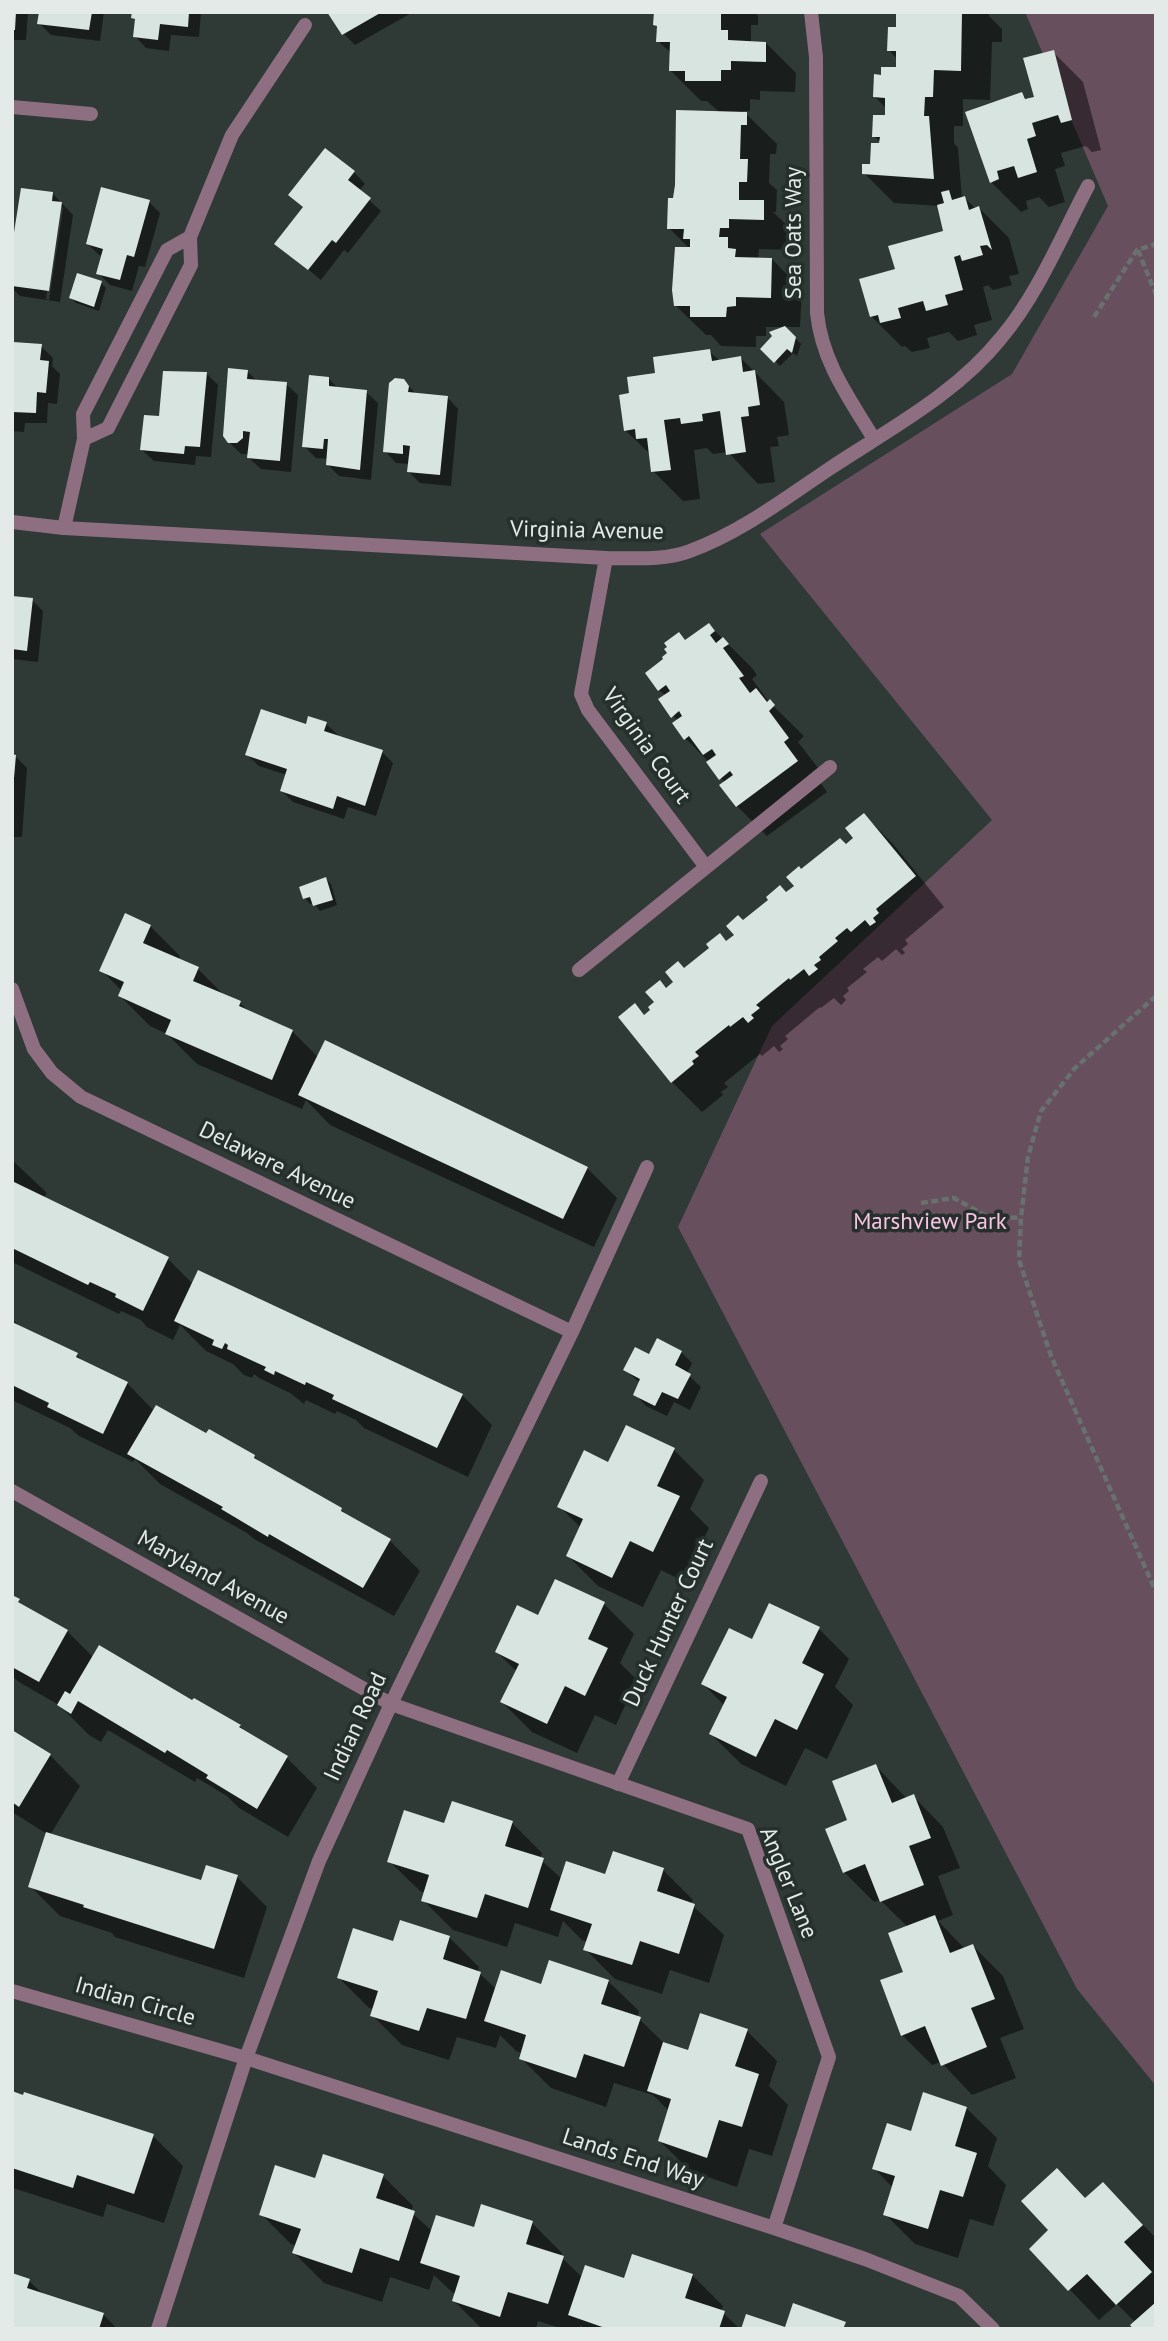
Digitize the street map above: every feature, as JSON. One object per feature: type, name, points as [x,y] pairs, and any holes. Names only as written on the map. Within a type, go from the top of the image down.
[{"type":"street","name":"Sea Oats Way","points":[[811,12],[816,57],[817,313],[820,336],[828,360],[874,439]]},
{"type":"street","points":[[85,439],[108,428],[191,265],[190,237],[232,135],[305,25]]},
{"type":"street","points":[[12,107],[91,114]]},
{"type":"street","name":"Virginia Avenue","points":[[12,522],[64,528],[606,558],[648,558],[688,552],[722,537],[944,393],[975,367],[1019,315],[1088,186]]},
{"type":"street","points":[[64,528],[85,439],[83,414],[167,250],[190,237]]},
{"type":"street","name":"Virginia Court","points":[[606,558],[582,694],[589,710],[706,867]]},
{"type":"street","points":[[579,970],[830,767]]},
{"type":"street","name":"Delaware Avenue","points":[[12,989],[34,1049],[52,1073],[81,1097],[572,1332]]},
{"type":"street","name":"Indian Road","points":[[158,2329],[246,2058],[318,1861],[391,1704],[572,1332],[647,1167]]},
{"type":"street","name":"Duck Hunter Court","points":[[618,1784],[761,1481]]},
{"type":"street","name":"Maryland Avenue","points":[[12,1491],[391,1704]]},
{"type":"street","name":"Angler Lane","points":[[391,1704],[748,1829],[829,2057],[774,2228]]},
{"type":"street","name":"Indian Circle","points":[[12,1991],[246,2058]]},
{"type":"street","name":"Lands End Way","points":[[246,2058],[865,2259],[959,2296],[993,2329]]},
{"type":"path","points":[[1094,317],[1137,250],[1156,244]]},
{"type":"path","points":[[1137,250],[1156,295]]},
{"type":"path","points":[[1156,996],[1075,1068],[1041,1111],[1028,1157],[1019,1260],[1051,1356],[1156,1592]]},
{"type":"path","points":[[921,1203],[954,1198],[986,1216],[1021,1218]]},
{"type":"green space","name":"Marshview Park","points":[[1025,12],[1156,12],[1156,2086],[1077,1989],[678,1227],[772,1026],[992,820],[760,534],[1012,374],[1108,206]]},
{"type":"building","points":[[12,12],[16,12],[15,30],[12,30]]},
{"type":"building","points":[[39,12],[92,12],[89,30],[37,24]]},
{"type":"building","points":[[132,12],[189,12],[188,27],[160,24],[158,40],[133,37],[135,19],[131,18]]},
{"type":"building","points":[[327,12],[382,12],[342,35]]},
{"type":"building","points":[[654,12],[721,12],[721,30],[728,30],[728,40],[766,42],[766,62],[731,61],[731,70],[721,70],[721,81],[685,81],[685,71],[669,71],[670,42],[656,42]]},
{"type":"building","points":[[896,12],[962,12],[961,71],[934,70],[933,97],[925,97],[924,116],[929,116],[934,179],[862,174],[862,164],[870,164],[871,143],[879,143],[880,137],[872,137],[873,115],[885,115],[885,98],[873,97],[874,74],[881,75],[881,67],[896,67],[896,51],[887,51],[888,27],[896,27]]},
{"type":"building","points":[[1054,50],[1072,120],[1061,123],[1058,115],[1032,123],[1036,136],[1027,139],[1037,172],[1018,178],[1014,166],[997,171],[999,179],[990,183],[965,112],[1022,92],[1025,99],[1034,97],[1023,58]]},
{"type":"building","points":[[676,110],[747,112],[747,125],[741,125],[740,159],[748,159],[747,182],[739,182],[739,200],[764,200],[764,220],[729,219],[729,228],[720,228],[719,237],[728,237],[728,248],[736,249],[735,257],[772,258],[771,298],[736,297],[736,306],[727,307],[726,317],[690,317],[690,306],[674,306],[672,290],[675,247],[690,247],[690,239],[683,239],[684,229],[667,229],[668,198],[673,198],[675,185]]},
{"type":"building","points":[[325,148],[355,171],[348,180],[371,198],[336,243],[332,240],[308,270],[274,244],[303,207],[288,195]]},
{"type":"building","points":[[101,187],[150,200],[134,257],[127,255],[120,280],[96,274],[103,249],[86,244]]},
{"type":"building","points":[[21,188],[53,192],[52,201],[62,202],[49,291],[12,286],[12,245]]},
{"type":"building","points":[[949,190],[952,200],[965,196],[969,210],[979,206],[992,250],[987,245],[980,246],[983,255],[962,261],[960,255],[954,257],[963,290],[945,295],[948,305],[926,311],[923,301],[898,308],[901,318],[880,323],[878,315],[870,317],[859,279],[895,269],[888,246],[943,231],[937,205],[944,203],[941,192]]},
{"type":"building","points":[[77,273],[102,281],[94,307],[69,298]]},
{"type":"building","points":[[785,326],[796,337],[792,353],[787,349],[774,363],[760,349],[772,336],[769,332]]},
{"type":"building","points":[[13,342],[42,344],[40,360],[49,361],[46,393],[37,392],[36,413],[12,412]]},
{"type":"building","points":[[710,349],[712,361],[741,356],[743,372],[755,370],[760,405],[748,407],[749,416],[741,417],[746,452],[726,455],[720,411],[702,414],[703,421],[681,424],[680,418],[664,420],[671,470],[651,472],[647,438],[636,439],[635,429],[624,431],[619,395],[629,393],[627,377],[655,373],[653,357]]},
{"type":"building","points":[[228,368],[248,370],[247,379],[287,382],[280,461],[247,458],[250,432],[243,431],[243,438],[237,443],[228,443],[223,436]]},
{"type":"building","points":[[163,371],[207,372],[200,447],[185,446],[184,454],[140,450],[144,415],[159,416]]},
{"type":"building","points":[[309,375],[329,377],[329,386],[367,390],[360,470],[326,465],[328,439],[324,439],[323,449],[302,447]]},
{"type":"building","points":[[395,378],[404,379],[409,386],[408,392],[448,396],[440,475],[407,472],[410,446],[403,445],[403,454],[383,452],[389,383]]},
{"type":"building","points":[[12,596],[33,598],[27,651],[12,649]]},
{"type":"building","points":[[709,623],[715,631],[710,635],[716,643],[723,637],[729,644],[723,648],[744,676],[739,678],[750,693],[756,688],[767,702],[770,699],[775,705],[769,711],[789,738],[784,742],[798,761],[736,807],[719,785],[733,775],[730,771],[719,780],[706,762],[716,755],[712,749],[703,755],[689,736],[684,740],[672,723],[682,716],[679,711],[671,718],[658,699],[670,691],[666,685],[658,691],[645,673],[667,653],[664,643],[679,632],[685,640]]},
{"type":"building","points":[[261,709],[306,724],[308,716],[327,722],[324,731],[383,750],[365,806],[337,796],[333,809],[280,791],[287,769],[245,755]]},
{"type":"building","points":[[12,754],[16,755],[14,778],[12,778]]},
{"type":"building","points":[[864,813],[916,876],[876,909],[879,913],[873,918],[876,922],[870,926],[865,920],[851,932],[847,928],[835,938],[838,941],[819,957],[821,960],[814,965],[818,969],[809,976],[804,969],[790,980],[789,978],[756,1005],[760,1008],[751,1015],[754,1018],[748,1023],[743,1017],[695,1052],[699,1056],[692,1061],[694,1064],[671,1083],[618,1017],[635,1003],[644,1015],[654,1002],[645,992],[660,980],[666,988],[673,982],[665,972],[678,961],[684,968],[709,948],[706,944],[720,933],[726,941],[734,935],[726,926],[738,915],[743,920],[768,900],[766,897],[780,885],[786,892],[794,886],[786,877],[799,866],[801,869],[840,838],[846,844],[853,838],[845,828]]},
{"type":"building","points":[[326,877],[333,900],[313,906],[310,897],[303,899],[299,887]]},
{"type":"building","points":[[125,913],[151,925],[143,943],[199,967],[193,981],[241,1001],[239,1006],[293,1030],[272,1080],[165,1034],[171,1020],[118,996],[124,982],[99,971]]},
{"type":"building","points":[[325,1040],[588,1167],[563,1219],[298,1095]]},
{"type":"building","points":[[12,1181],[169,1257],[143,1311],[115,1297],[116,1294],[90,1282],[88,1285],[12,1248]]},
{"type":"building","points":[[198,1270],[463,1394],[437,1448],[332,1399],[334,1395],[306,1382],[305,1385],[275,1371],[274,1375],[264,1370],[266,1367],[227,1349],[228,1345],[225,1343],[222,1349],[212,1345],[214,1340],[174,1321]]},
{"type":"building","points":[[12,1322],[78,1353],[76,1357],[128,1382],[103,1434],[47,1407],[49,1403],[12,1385]]},
{"type":"building","points":[[657,1338],[682,1351],[675,1365],[691,1374],[678,1399],[662,1392],[655,1406],[633,1395],[640,1379],[623,1370],[635,1347],[649,1354]]},
{"type":"building","points":[[156,1405],[206,1433],[209,1429],[255,1455],[254,1458],[391,1539],[363,1588],[269,1534],[268,1537],[221,1509],[223,1507],[127,1454]]},
{"type":"building","points":[[626,1425],[675,1448],[657,1486],[680,1496],[653,1552],[630,1541],[612,1578],[566,1556],[583,1519],[557,1507],[584,1450],[608,1462]]},
{"type":"building","points":[[555,1579],[605,1602],[588,1639],[608,1648],[585,1696],[565,1686],[547,1724],[500,1702],[519,1664],[495,1652],[517,1605],[538,1615]]},
{"type":"building","points":[[12,1595],[20,1599],[18,1602],[68,1630],[39,1682],[12,1667]]},
{"type":"building","points":[[769,1603],[820,1627],[802,1663],[824,1674],[797,1730],[775,1719],[756,1757],[709,1734],[727,1697],[701,1684],[729,1628],[752,1639]]},
{"type":"building","points":[[99,1645],[192,1700],[194,1698],[241,1725],[239,1727],[288,1756],[257,1809],[167,1750],[165,1753],[78,1701],[71,1714],[57,1705],[65,1691],[70,1694]]},
{"type":"building","points":[[12,1730],[51,1754],[19,1807],[12,1802]]},
{"type":"building","points":[[876,1764],[892,1803],[914,1794],[931,1838],[909,1846],[924,1885],[880,1902],[865,1864],[843,1873],[825,1829],[847,1820],[832,1781]]},
{"type":"building","points":[[452,1801],[513,1821],[505,1846],[544,1858],[528,1908],[485,1894],[477,1918],[421,1901],[429,1875],[387,1862],[404,1810],[444,1823]]},
{"type":"building","points":[[46,1832],[201,1880],[206,1865],[238,1875],[214,1949],[28,1887]]},
{"type":"building","points":[[613,1851],[664,1868],[657,1891],[695,1904],[679,1954],[640,1941],[632,1965],[583,1950],[592,1924],[550,1910],[566,1861],[605,1874]]},
{"type":"building","points":[[935,1915],[950,1953],[973,1944],[995,1999],[971,2008],[987,2047],[941,2066],[925,2026],[901,2036],[880,1980],[903,1972],[888,1933]]},
{"type":"building","points":[[400,1920],[450,1936],[443,1959],[481,1972],[466,2019],[427,2008],[419,2031],[370,2016],[378,1991],[337,1978],[353,1928],[393,1941]]},
{"type":"building","points":[[549,1960],[609,1980],[601,2004],[641,2017],[624,2067],[584,2054],[576,2078],[519,2059],[526,2035],[484,2021],[501,1970],[541,1984]]},
{"type":"building","points":[[700,2013],[748,2029],[735,2066],[759,2074],[742,2127],[719,2120],[707,2158],[658,2141],[671,2099],[647,2091],[663,2042],[688,2050]]},
{"type":"building","points":[[12,2091],[23,2095],[24,2092],[154,2134],[134,2194],[77,2175],[73,2188],[12,2168]]},
{"type":"building","points":[[923,2092],[967,2107],[955,2146],[977,2153],[963,2197],[940,2190],[928,2229],[883,2215],[895,2176],[872,2169],[887,2123],[911,2131]]},
{"type":"building","points":[[323,2154],[384,2174],[376,2198],[415,2211],[399,2261],[360,2248],[352,2273],[292,2253],[301,2229],[259,2215],[275,2165],[315,2178]]},
{"type":"building","points":[[1057,2168],[1085,2198],[1103,2182],[1143,2225],[1124,2242],[1152,2272],[1116,2305],[1087,2274],[1068,2291],[1029,2249],[1048,2230],[1021,2201]]},
{"type":"building","points":[[481,2204],[533,2221],[526,2244],[564,2256],[548,2304],[508,2292],[500,2317],[452,2301],[460,2276],[420,2263],[436,2215],[474,2227]]},
{"type":"building","points":[[632,2254],[693,2274],[685,2298],[725,2311],[719,2329],[608,2329],[568,2315],[585,2265],[624,2278]]},
{"type":"building","points":[[12,2273],[30,2279],[27,2288],[104,2313],[99,2329],[12,2329]]},
{"type":"building","points":[[1156,2302],[1156,2329],[1133,2329],[1130,2325]]},
{"type":"building","points":[[793,2303],[846,2322],[843,2329],[741,2329],[746,2314],[785,2327]]}]
